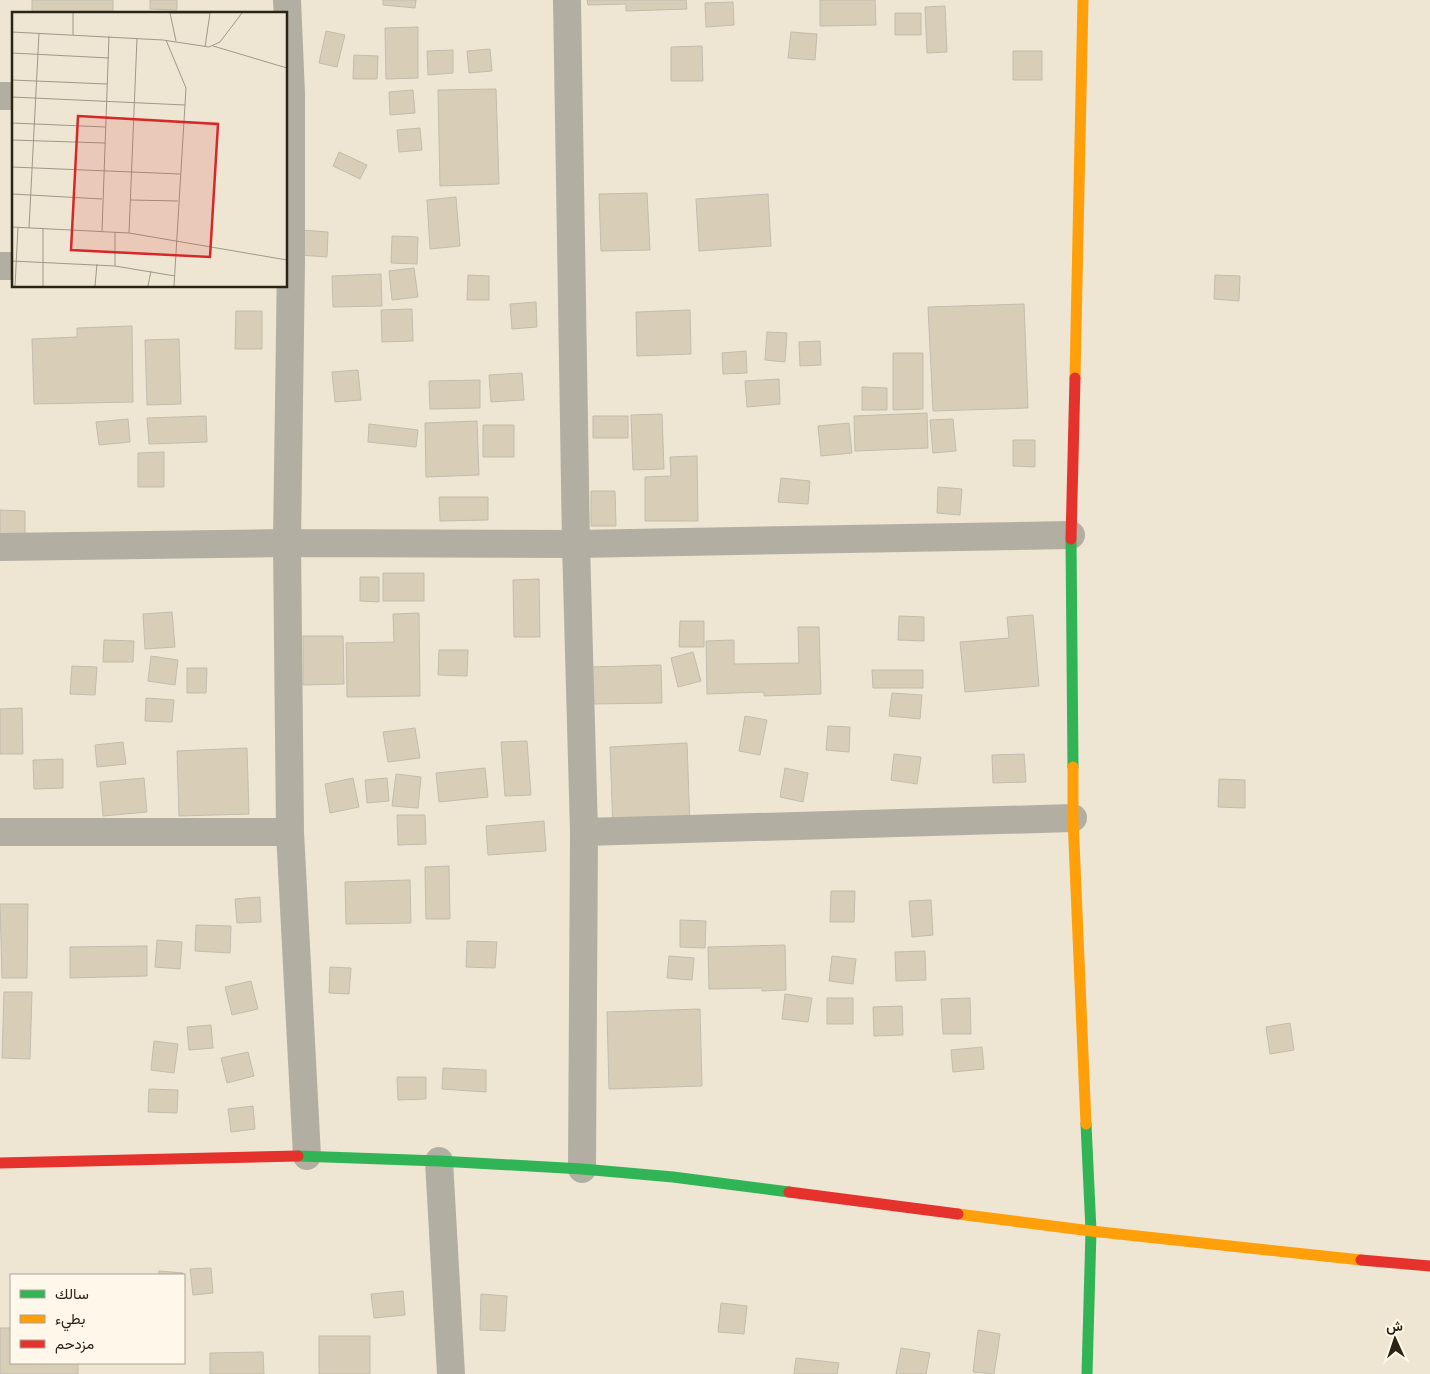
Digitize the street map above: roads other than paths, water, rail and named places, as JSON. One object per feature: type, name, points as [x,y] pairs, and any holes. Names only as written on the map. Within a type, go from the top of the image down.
[{"type":"street","points":[[567,0],[576,544],[584,832],[582,1170]]},
{"type":"street","points":[[1083,0],[1071,535],[1073,818],[1091,1231],[1087,1374]]},
{"type":"street","points":[[288,46],[287,543],[290,832],[307,1156]]},
{"type":"street","points":[[0,546],[287,543],[576,544],[1071,535]]},
{"type":"street","points":[[584,832],[1073,818]]},
{"type":"street","points":[[0,832],[290,832]]},
{"type":"street","points":[[0,1163],[307,1156],[439,1161],[582,1170],[673,1177],[1091,1231],[1315,1256],[1430,1266]]},
{"type":"street","points":[[439,1161],[452,1374]]}]
